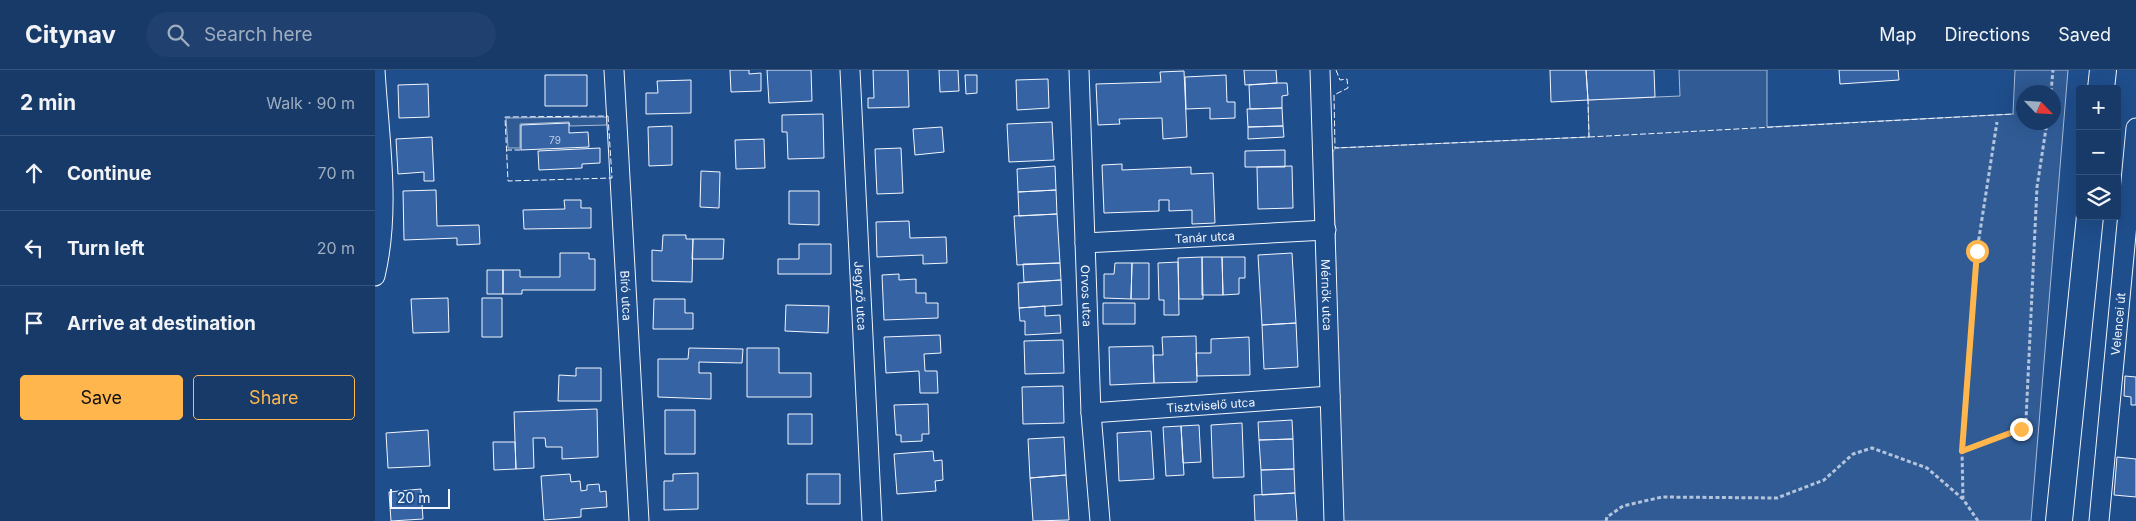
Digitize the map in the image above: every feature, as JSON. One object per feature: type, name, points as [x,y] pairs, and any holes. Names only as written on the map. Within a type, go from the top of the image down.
[{"type":"main road","points":[[2101,85],[2103,70]]},
{"type":"main road","points":[[2059,521],[2090,220]]},
{"type":"street","points":[[375,70],[384,212],[381,252],[375,276]]},
{"type":"street","name":"Bíró utca","points":[[614,70],[639,521]]},
{"type":"street","name":"Jegyző utca","points":[[850,70],[872,521]]},
{"type":"street","name":"Orvos utca","points":[[1079,70],[1091,413],[1099,521]]},
{"type":"street","name":"Mérnök utca","points":[[1320,70],[1334,521]]},
{"type":"street","name":"Velencei út","points":[[2099,521],[2131,213],[2136,128]]},
{"type":"street","name":"Tanár utca","points":[[1085,243],[1326,230]]},
{"type":"street","name":"Tisztviselő utca","points":[[1091,413],[1329,396]]},
{"type":"path","points":[[2052,85],[2053,70]]},
{"type":"path","points":[[1963,499],[1962,451],[1977,251],[1997,122]]},
{"type":"path","points":[[1962,451],[2021,429],[2026,420],[2037,187],[2046,130]]},
{"type":"path","points":[[1606,521],[1607,517],[1623,506],[1662,497],[1777,498],[1824,480],[1853,454],[1872,448],[1927,468],[1963,499],[1978,521]]},
{"type":"shaded area","points":[[1679,70],[1767,70],[1767,127],[2013,114],[2015,70],[2068,70],[2031,521],[1342,521],[1333,152],[1335,148],[1589,137],[1588,100],[1680,96]]},
{"type":"shaded area","points":[[607,117],[607,125],[570,126],[569,122],[520,124],[520,148],[508,148],[506,118]]},
{"type":"building","points":[[730,70],[749,70],[749,74],[761,73],[761,91],[731,92]]},
{"type":"building","points":[[767,70],[811,70],[812,101],[769,103]]},
{"type":"building","points":[[873,70],[908,70],[909,107],[868,108],[868,98],[874,98]]},
{"type":"building","points":[[939,70],[958,70],[959,91],[940,92]]},
{"type":"building","points":[[1244,70],[1276,70],[1277,83],[1245,85]]},
{"type":"building","points":[[1550,70],[1586,70],[1588,100],[1551,102]]},
{"type":"building","points":[[1586,70],[1654,70],[1655,97],[1588,100]]},
{"type":"building","points":[[1839,70],[1898,70],[1899,80],[1840,84]]},
{"type":"building","points":[[1184,71],[1187,137],[1163,139],[1162,118],[1119,119],[1120,124],[1098,125],[1096,84],[1161,82],[1160,72]]},
{"type":"building","points":[[545,75],[587,75],[587,106],[545,106]]},
{"type":"building","points":[[965,75],[977,75],[977,93],[966,94]]},
{"type":"building","points":[[1226,75],[1227,102],[1235,102],[1235,118],[1210,119],[1210,108],[1186,109],[1185,77]]},
{"type":"building","points":[[1048,79],[1049,108],[1017,110],[1016,80]]},
{"type":"building","points":[[691,80],[691,113],[646,114],[646,93],[658,93],[657,81]]},
{"type":"building","points":[[1287,83],[1288,95],[1282,96],[1282,108],[1250,109],[1249,85]]},
{"type":"building","points":[[428,84],[429,117],[399,118],[398,85]]},
{"type":"building","points":[[1282,108],[1283,126],[1248,127],[1247,109]]},
{"type":"building","points":[[823,114],[824,158],[788,159],[787,132],[782,132],[782,115]]},
{"type":"building","points":[[1052,122],[1054,160],[1009,162],[1007,124]]},
{"type":"building","points":[[569,123],[569,133],[588,132],[589,147],[521,150],[521,125]]},
{"type":"building","points":[[672,126],[672,165],[649,166],[648,127]]},
{"type":"building","points":[[1283,126],[1284,137],[1248,139],[1248,127]]},
{"type":"building","points":[[942,127],[944,152],[915,155],[913,129]]},
{"type":"building","points":[[432,137],[434,181],[424,181],[424,172],[398,174],[396,139]]},
{"type":"building","points":[[764,139],[765,168],[736,169],[735,140]]},
{"type":"building","points":[[600,148],[600,163],[582,164],[582,168],[539,170],[538,151]]},
{"type":"building","points":[[901,148],[903,193],[877,194],[875,149]]},
{"type":"building","points":[[1285,150],[1285,167],[1245,167],[1245,151]]},
{"type":"building","points":[[1122,164],[1122,170],[1191,167],[1191,174],[1213,173],[1215,223],[1192,224],[1192,210],[1169,211],[1169,200],[1159,200],[1159,211],[1104,213],[1102,165]]},
{"type":"building","points":[[1055,166],[1056,190],[1018,192],[1017,169]]},
{"type":"building","points":[[1292,166],[1293,208],[1258,209],[1257,167]]},
{"type":"building","points":[[701,171],[720,172],[719,208],[700,207]]},
{"type":"building","points":[[436,190],[437,226],[479,225],[480,244],[457,245],[457,238],[404,240],[403,191]]},
{"type":"building","points":[[1056,190],[1057,214],[1019,216],[1018,192]]},
{"type":"building","points":[[789,191],[819,191],[819,225],[789,224]]},
{"type":"building","points":[[564,200],[581,200],[581,208],[591,208],[591,228],[524,229],[523,210],[565,209]]},
{"type":"building","points":[[1057,214],[1060,263],[1017,265],[1014,216]]},
{"type":"building","points":[[909,221],[910,238],[946,237],[947,263],[923,264],[923,255],[877,257],[876,222]]},
{"type":"building","points":[[663,235],[686,235],[686,239],[693,239],[692,282],[652,281],[652,250],[662,251]]},
{"type":"building","points":[[693,239],[724,239],[723,259],[692,259]]},
{"type":"building","points":[[799,244],[831,244],[831,274],[778,274],[778,259],[799,259]]},
{"type":"building","points":[[560,253],[589,253],[589,259],[595,259],[595,290],[522,290],[522,294],[503,294],[503,270],[520,270],[520,277],[560,277]]},
{"type":"building","points":[[1292,253],[1296,323],[1262,325],[1258,255]]},
{"type":"building","points":[[1202,257],[1222,257],[1223,295],[1202,295]]},
{"type":"building","points":[[1202,257],[1203,299],[1179,299],[1178,258]]},
{"type":"building","points":[[1222,257],[1245,257],[1245,278],[1239,278],[1239,294],[1223,295]]},
{"type":"building","points":[[1178,262],[1179,315],[1164,315],[1164,300],[1159,300],[1158,263]]},
{"type":"building","points":[[1060,263],[1061,280],[1024,282],[1023,264]]},
{"type":"building","points":[[1115,263],[1132,263],[1131,299],[1104,298],[1104,274],[1114,274]]},
{"type":"building","points":[[1132,263],[1149,263],[1149,299],[1131,299]]},
{"type":"building","points":[[487,270],[503,270],[503,294],[487,294]]},
{"type":"building","points":[[899,274],[899,280],[916,279],[916,293],[926,293],[926,303],[938,303],[938,318],[884,320],[882,275]]},
{"type":"building","points":[[1061,280],[1062,305],[1019,308],[1018,283]]},
{"type":"building","points":[[448,298],[449,332],[413,333],[411,299]]},
{"type":"building","points":[[482,298],[502,298],[502,337],[482,337]]},
{"type":"building","points":[[654,299],[685,299],[685,313],[693,313],[693,329],[653,329]]},
{"type":"building","points":[[1103,303],[1135,303],[1135,324],[1103,324]]},
{"type":"building","points":[[786,305],[829,306],[828,333],[785,331]]},
{"type":"building","points":[[1045,306],[1045,316],[1060,315],[1061,333],[1025,335],[1025,321],[1020,321],[1019,308]]},
{"type":"building","points":[[1296,323],[1298,367],[1264,369],[1262,325]]},
{"type":"building","points":[[940,335],[941,353],[924,354],[925,371],[937,371],[938,393],[920,393],[919,371],[886,373],[884,337]]},
{"type":"building","points":[[1196,336],[1197,382],[1154,383],[1153,355],[1163,355],[1162,337]]},
{"type":"building","points":[[1249,337],[1250,375],[1197,376],[1196,353],[1211,353],[1211,339]]},
{"type":"building","points":[[1063,340],[1064,373],[1025,374],[1024,341]]},
{"type":"building","points":[[1153,346],[1154,383],[1110,385],[1109,347]]},
{"type":"building","points":[[689,348],[743,349],[742,363],[699,362],[699,373],[711,373],[711,399],[658,397],[658,359],[688,359]]},
{"type":"building","points":[[747,348],[779,348],[779,373],[811,373],[811,397],[747,397]]},
{"type":"building","points":[[576,368],[601,368],[601,401],[558,401],[559,375],[576,376]]},
{"type":"building","points":[[2125,376],[2136,377],[2136,405],[2131,405],[2131,397],[2124,396]]},
{"type":"building","points":[[1063,386],[1064,423],[1023,424],[1022,387]]},
{"type":"building","points":[[928,404],[929,434],[922,434],[922,441],[901,442],[901,435],[896,435],[894,405]]},
{"type":"building","points":[[597,409],[598,457],[562,459],[562,447],[546,447],[545,438],[533,438],[534,468],[516,469],[514,412]]},
{"type":"building","points":[[665,410],[695,410],[695,454],[665,454]]},
{"type":"building","points":[[788,414],[812,414],[812,444],[788,444]]},
{"type":"building","points":[[1292,420],[1293,439],[1259,440],[1258,422]]},
{"type":"building","points":[[1242,423],[1244,477],[1213,478],[1211,425]]},
{"type":"building","points":[[1199,425],[1201,462],[1183,463],[1181,426]]},
{"type":"building","points":[[1181,426],[1184,475],[1166,476],[1163,427]]},
{"type":"building","points":[[428,430],[430,466],[388,468],[386,433]]},
{"type":"building","points":[[1151,431],[1154,479],[1119,481],[1117,433]]},
{"type":"building","points":[[1064,437],[1066,475],[1030,478],[1028,439]]},
{"type":"building","points":[[1293,439],[1294,469],[1261,470],[1259,440]]},
{"type":"building","points":[[493,442],[515,442],[516,469],[494,470]]},
{"type":"building","points":[[933,451],[934,461],[942,460],[943,480],[935,481],[936,491],[897,494],[894,454]]},
{"type":"building","points":[[2117,457],[2136,459],[2136,497],[2114,495]]},
{"type":"building","points":[[1294,469],[1295,493],[1262,495],[1261,470]]},
{"type":"building","points":[[698,473],[698,509],[664,510],[664,481],[673,481],[673,474]]},
{"type":"building","points":[[570,474],[571,482],[580,481],[581,491],[587,490],[587,485],[599,484],[600,492],[606,491],[607,507],[581,509],[581,517],[544,520],[541,476]]},
{"type":"building","points":[[807,474],[840,474],[840,504],[807,504]]},
{"type":"building","points":[[1066,475],[1069,520],[1033,521],[1030,478]]},
{"type":"building","points":[[421,489],[423,519],[391,521],[389,492]]},
{"type":"building","points":[[1295,493],[1297,521],[1255,521],[1254,495]]},
{"type":"fence","points":[[1336,70],[1340,80],[1347,79],[1348,88],[1334,95],[1335,148],[1589,137],[1588,100]]},
{"type":"fence","points":[[1589,137],[2014,114]]},
{"type":"fence","points":[[608,116],[612,178],[508,181],[505,117],[608,116]]},
{"type":"fence","points":[[506,150],[521,150]]},
{"type":"route","points":[[1977,251],[1962,451],[2021,429]]}]
